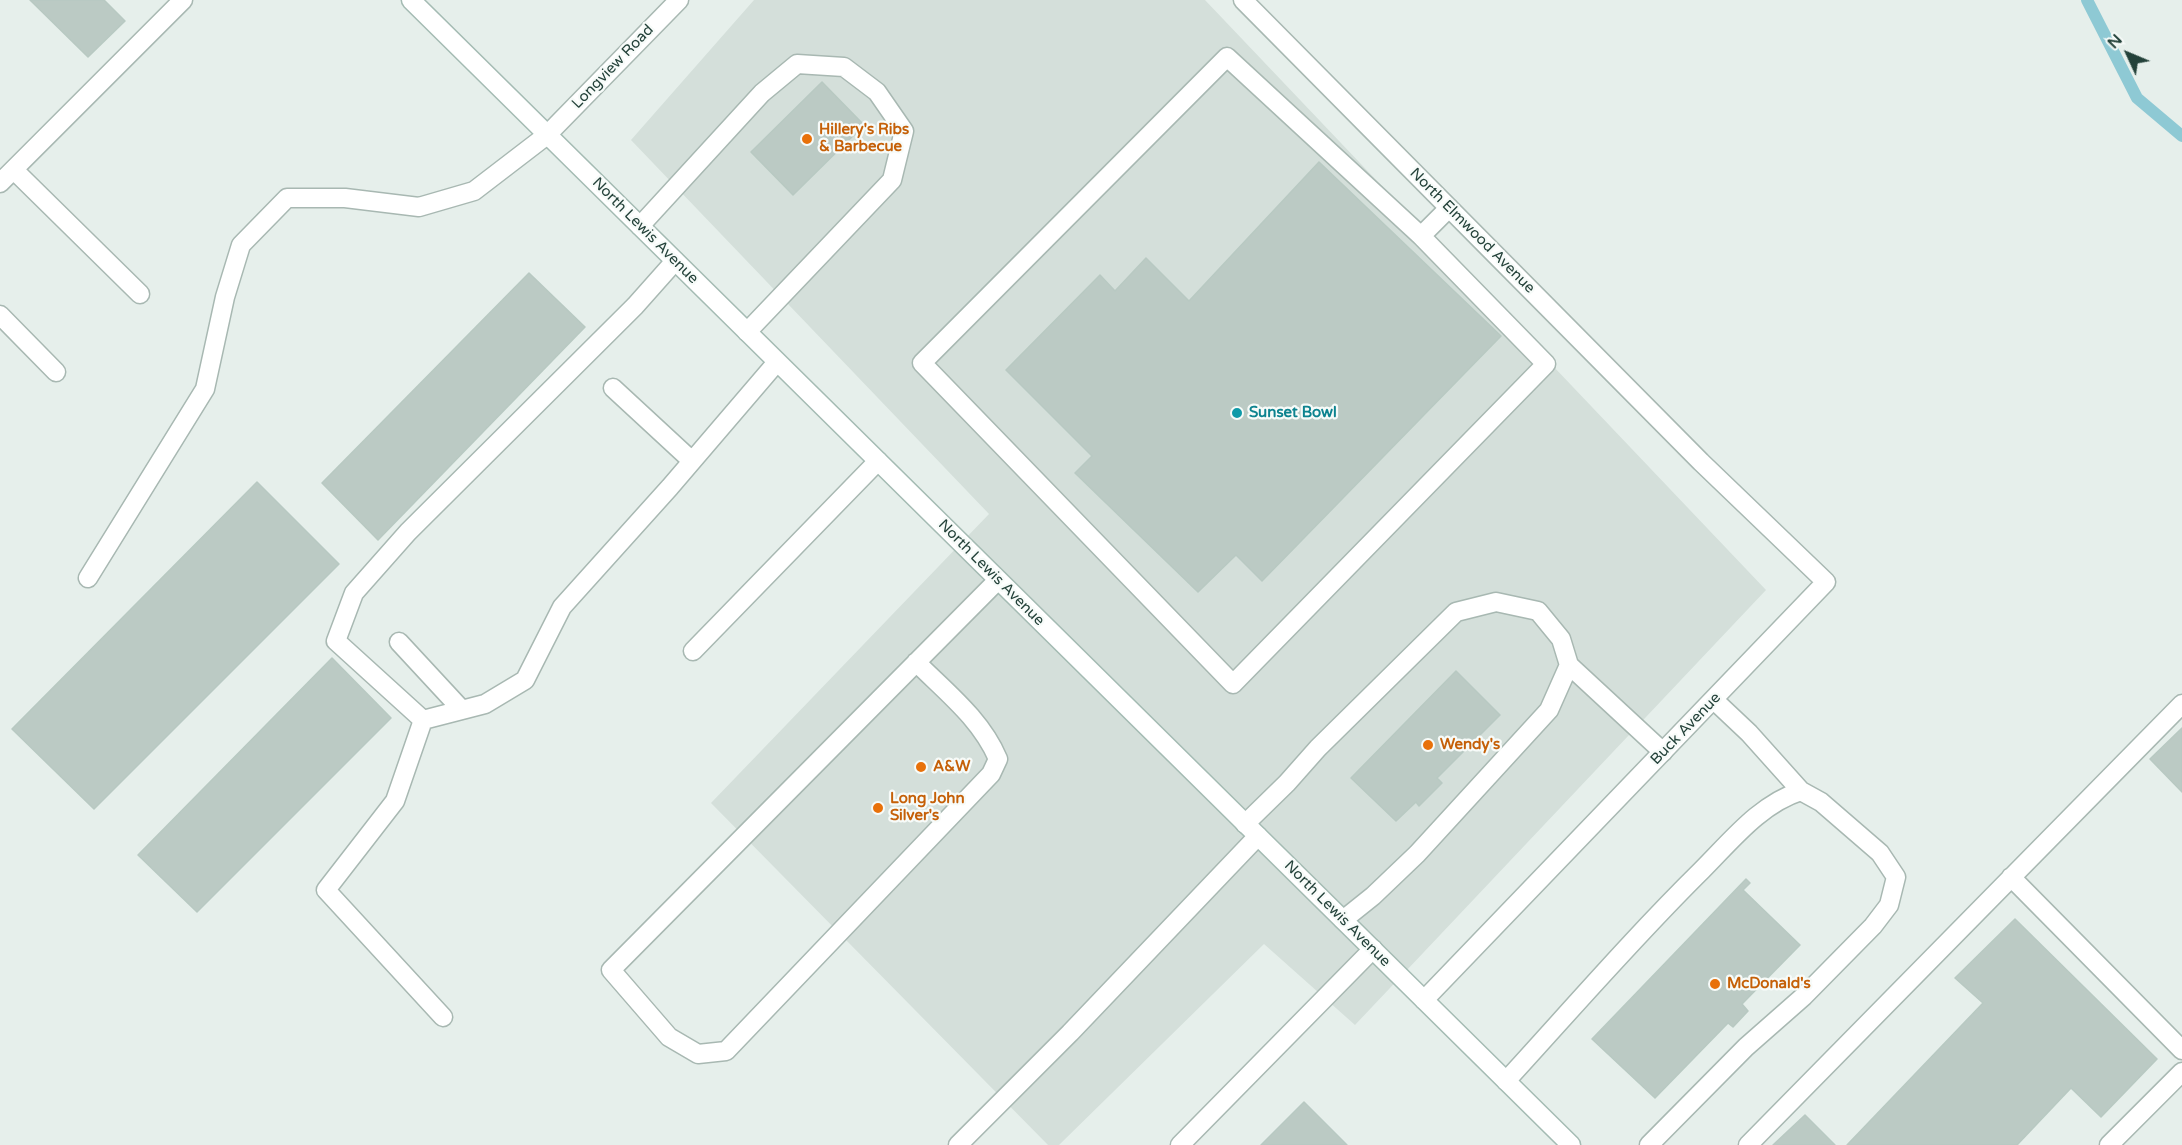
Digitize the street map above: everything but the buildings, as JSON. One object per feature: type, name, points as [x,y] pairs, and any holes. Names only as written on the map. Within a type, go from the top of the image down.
[{"type":"main road","points":[[0,183],[183,0]]},
{"type":"main road","name":"North Lewis Avenue","points":[[411,0],[1571,1145]]},
{"type":"main road","name":"Longview Road","points":[[88,578],[205,389],[225,297],[241,245],[287,198],[345,198],[419,207],[474,191],[547,135],[679,0]]},
{"type":"main road","name":"North Elmwood Avenue","points":[[1243,0],[1701,462]]},
{"type":"main road","points":[[1227,57],[1421,236],[1546,364],[1233,684],[922,363],[1227,57]]},
{"type":"main road","points":[[640,226],[762,93],[797,64],[844,67],[877,92],[904,131],[892,180],[747,332]]},
{"type":"main road","points":[[14,170],[140,294]]},
{"type":"main road","points":[[1421,236],[1449,208]]},
{"type":"main road","points":[[423,720],[336,642],[354,593],[408,532],[635,306],[675,261]]},
{"type":"main road","points":[[0,315],[56,372]]},
{"type":"main road","points":[[423,720],[485,704],[525,680],[562,607],[777,362]]},
{"type":"main road","points":[[613,388],[692,461]]},
{"type":"main road","points":[[693,651],[878,461]]},
{"type":"main road","name":"Buck Avenue","points":[[1424,1000],[1826,582],[1701,462]]},
{"type":"main road","points":[[916,662],[969,714],[991,743],[998,759],[991,774],[726,1051],[698,1054],[669,1037],[612,970],[916,662],[998,580]]},
{"type":"main road","points":[[958,1145],[1070,1033],[1252,830],[1287,783],[1318,748],[1456,612],[1496,602],[1538,611],[1561,639],[1569,665],[1663,752]]},
{"type":"main road","points":[[399,642],[462,710]]},
{"type":"main road","points":[[1343,920],[1373,896],[1417,854],[1549,710],[1569,665]]},
{"type":"main road","points":[[1649,1145],[1746,1047],[1840,962],[1889,905],[1896,877],[1880,853],[1821,802],[1801,791],[1749,733],[1714,700]]},
{"type":"main road","points":[[1748,1145],[2182,704]]},
{"type":"main road","points":[[423,720],[395,801],[326,890],[443,1017]]},
{"type":"main road","points":[[1506,1081],[1627,947],[1746,824],[1783,797],[1801,791]]},
{"type":"main road","points":[[2011,878],[2182,1050]]},
{"type":"main road","points":[[1180,1145],[1373,950]]},
{"type":"main road","points":[[2109,1145],[2182,1072]]},
{"type":"shaded area","points":[[754,0],[1205,0],[1766,590],[1355,1025],[1264,944],[1059,1145],[1048,1145],[711,803],[989,514],[631,140]]},
{"type":"waterway","points":[[2087,0],[2137,98],[2182,136]]},
{"type":"place","name":"Hillery's Ribs & Barbecue","points":[[807,139]]},
{"type":"place","name":"Sunset Bowl","points":[[1237,413]]},
{"type":"place","name":"Wendy's","points":[[1428,745]]},
{"type":"place","name":"A&W","points":[[921,767]]},
{"type":"place","name":"Long John Silver's","points":[[878,808]]},
{"type":"place","name":"McDonald's","points":[[1715,984]]}]
